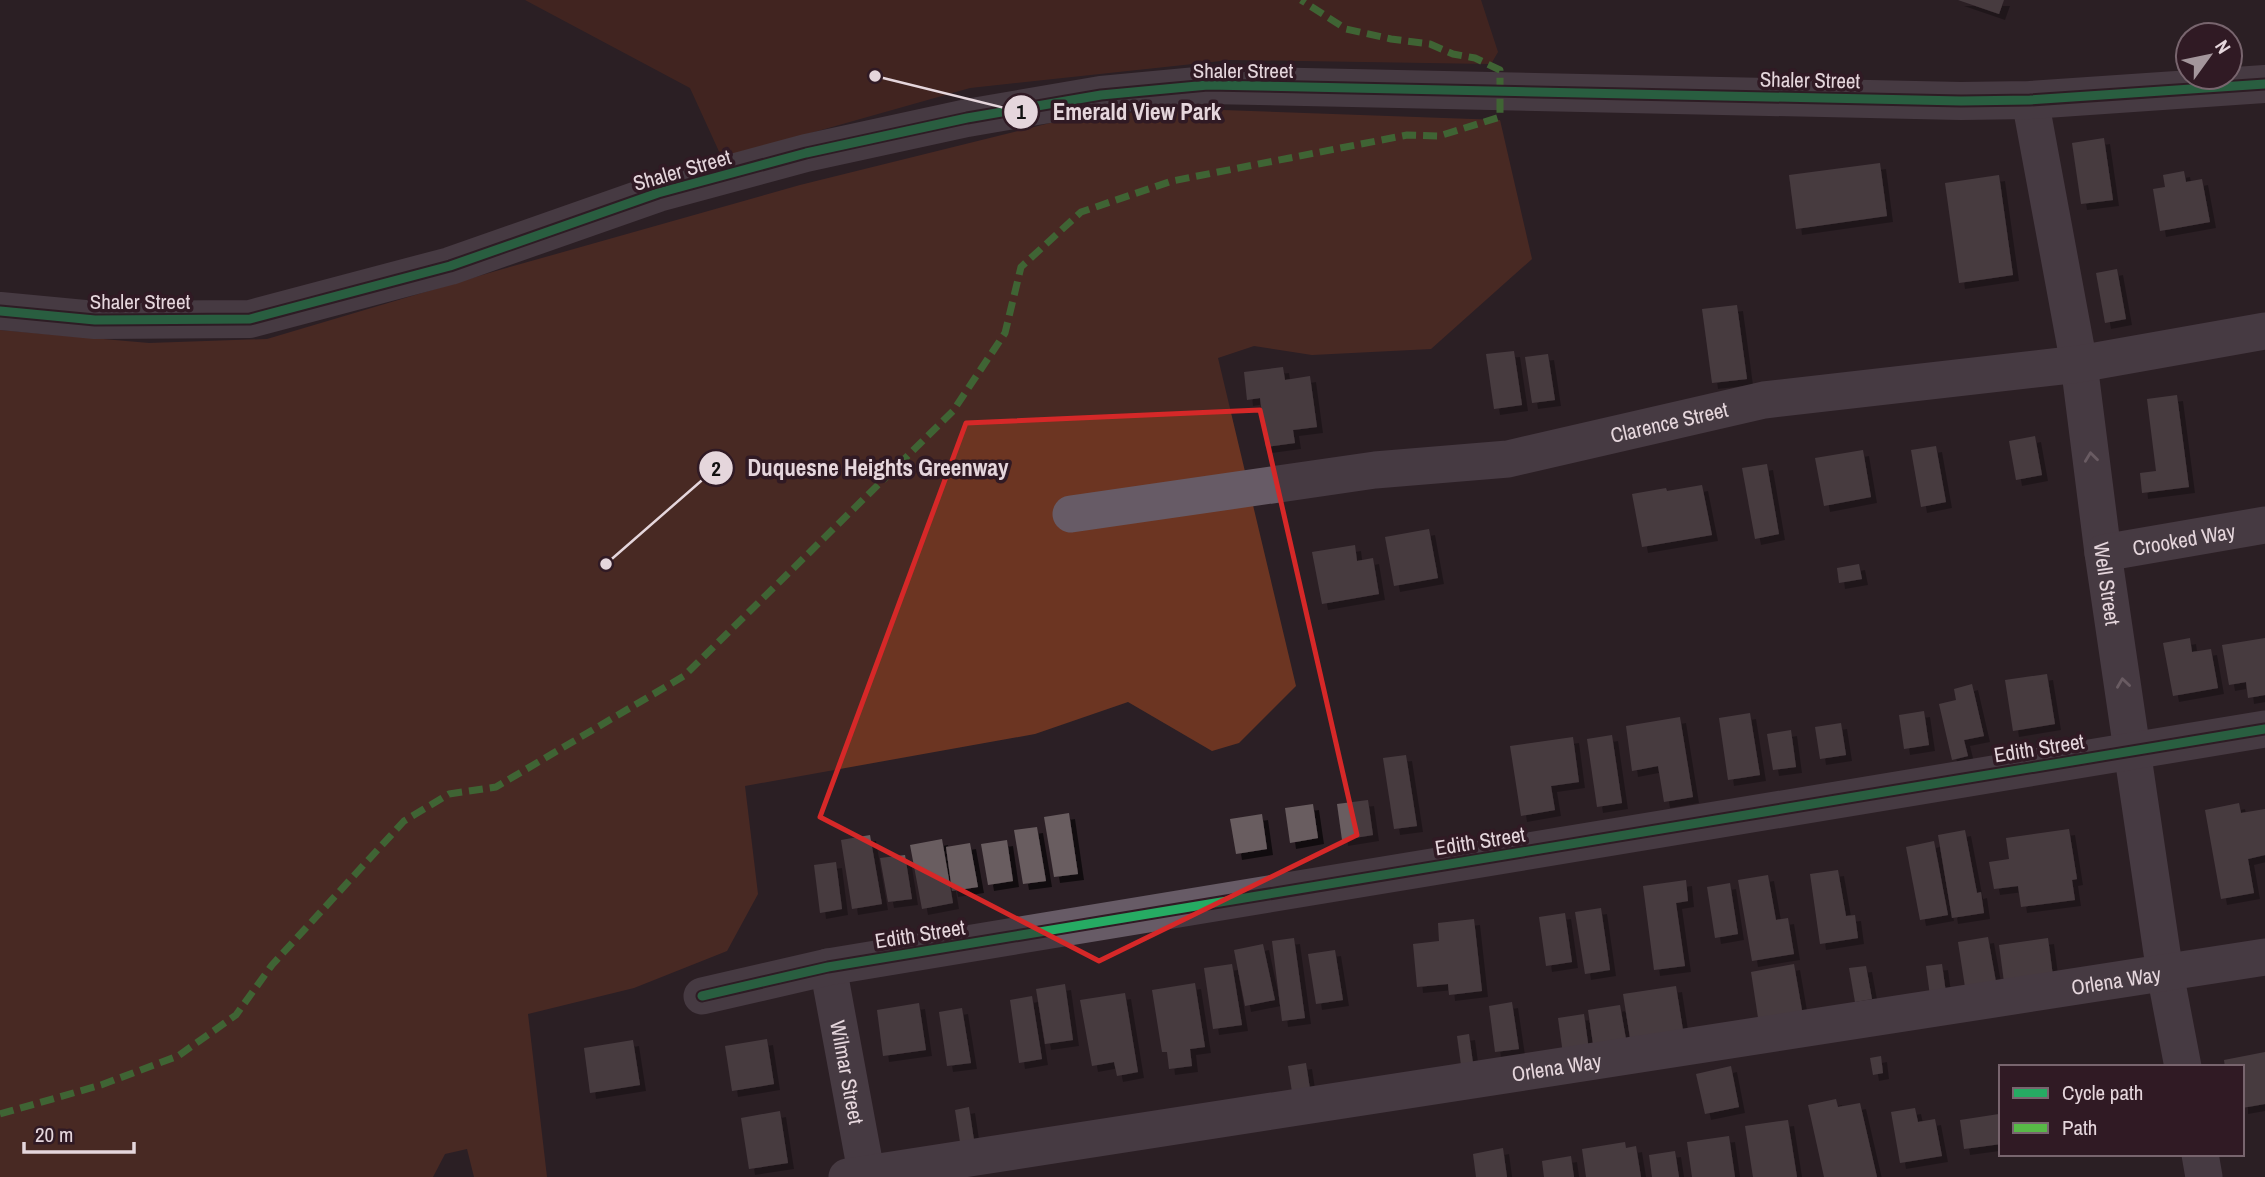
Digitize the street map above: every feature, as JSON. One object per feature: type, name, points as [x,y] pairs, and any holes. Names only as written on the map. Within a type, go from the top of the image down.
[{"type":"street","name":"Shaler Street","points":[[0,311],[95,320],[250,319],[450,266],[658,193],[779,160],[967,118],[1101,94],[1208,85],[1948,101],[2030,100],[2265,84]]},
{"type":"street","name":"Well Street","points":[[2030,100],[2079,364],[2103,553],[2165,973],[2183,1065]]},
{"type":"street","name":"Clarence Street","points":[[1071,514],[1375,470],[1508,458],[1764,401],[2079,364],[2265,331]]},
{"type":"street","name":"Crooked Way","points":[[2103,553],[2265,525]]},
{"type":"street","name":"Edith Street","points":[[702,996],[828,967],[2265,729]]},
{"type":"street","name":"Orlena Way","points":[[860,1176],[2265,957]]},
{"type":"street","name":"Wilmar Street","points":[[828,967],[860,1176]]},
{"type":"street","points":[[2200,1156],[2204,1177]]},
{"type":"highlighted area","points":[[1260,410],[1357,835],[1099,961],[820,817],[966,423]]},
{"type":"shaded area","points":[[525,0],[1481,0],[1498,52],[1491,64],[1230,60],[970,88],[722,158],[690,88]]},
{"type":"shaded area","points":[[1165,108],[1500,120],[1532,259],[1431,349],[1312,355],[1254,346],[1218,358],[1296,686],[1239,743],[1212,751],[1128,702],[1035,734],[745,786],[758,894],[727,951],[634,988],[528,1014],[547,1177],[474,1177],[467,1149],[445,1154],[433,1177],[0,1177],[0,330],[149,343],[267,339],[800,185],[1050,123]]},
{"type":"building","points":[[1958,0],[2004,0],[1999,14]]},
{"type":"building","points":[[2104,138],[2113,200],[2081,204],[2072,143]]},
{"type":"building","points":[[1880,163],[1887,216],[1796,229],[1789,175]]},
{"type":"building","points":[[2184,171],[2186,182],[2202,179],[2210,222],[2160,231],[2153,189],[2165,187],[2163,175]]},
{"type":"building","points":[[1999,175],[2013,275],[1959,283],[1945,183]]},
{"type":"building","points":[[2117,269],[2126,319],[2105,323],[2096,273]]},
{"type":"building","points":[[1737,305],[1747,379],[1712,383],[1702,309]]},
{"type":"building","points":[[1514,351],[1522,405],[1494,409],[1486,354]]},
{"type":"building","points":[[1548,354],[1555,400],[1532,403],[1525,357]]},
{"type":"building","points":[[1283,367],[1285,380],[1310,376],[1317,427],[1293,430],[1295,443],[1266,447],[1260,398],[1247,400],[1244,372]]},
{"type":"building","points":[[2177,395],[2189,487],[2142,493],[2140,473],[2156,471],[2147,399]]},
{"type":"building","points":[[2035,436],[2042,475],[2016,480],[2009,441]]},
{"type":"building","points":[[1936,446],[1946,502],[1921,507],[1911,450]]},
{"type":"building","points":[[1863,450],[1871,497],[1824,506],[1815,458]]},
{"type":"building","points":[[1767,464],[1779,534],[1755,539],[1742,468]]},
{"type":"building","points":[[1702,485],[1712,535],[1642,547],[1632,494]]},
{"type":"building","points":[[1429,529],[1438,578],[1394,586],[1385,537]]},
{"type":"building","points":[[1355,545],[1357,561],[1373,558],[1379,594],[1322,604],[1312,552]]},
{"type":"building","points":[[1859,564],[1862,579],[1839,583],[1837,568]]},
{"type":"building","points":[[2190,638],[2192,652],[2211,649],[2218,688],[2173,696],[2163,643]]},
{"type":"building","points":[[2265,638],[2265,695],[2248,698],[2246,682],[2229,685],[2222,645]]},
{"type":"building","points":[[2047,674],[2055,724],[2013,731],[2005,680]]},
{"type":"building","points":[[1972,684],[1984,736],[1964,740],[1968,756],[1952,760],[1939,704],[1956,700],[1954,689]]},
{"type":"building","points":[[1924,711],[1929,745],[1904,749],[1899,715]]},
{"type":"building","points":[[1750,713],[1760,775],[1728,780],[1719,718]]},
{"type":"building","points":[[1680,717],[1693,797],[1664,802],[1658,766],[1632,771],[1626,726]]},
{"type":"building","points":[[1841,723],[1846,755],[1820,759],[1815,727]]},
{"type":"building","points":[[1791,730],[1796,767],[1773,770],[1767,734]]},
{"type":"building","points":[[1612,735],[1622,803],[1597,807],[1587,739]]},
{"type":"building","points":[[1573,737],[1579,782],[1551,786],[1555,810],[1521,816],[1510,746]]},
{"type":"building","points":[[1406,755],[1417,826],[1394,829],[1383,758]]},
{"type":"building","points":[[1368,800],[1373,835],[1342,840],[1337,804]]},
{"type":"building","points":[[2239,803],[2241,813],[2265,809],[2265,855],[2248,859],[2254,893],[2221,899],[2205,810]]},
{"type":"building","points":[[1313,804],[1318,838],[1290,843],[1285,808]]},
{"type":"building","points":[[1069,813],[1078,874],[1054,877],[1044,817]]},
{"type":"building","points":[[1262,814],[1267,849],[1236,854],[1230,819]]},
{"type":"building","points":[[1037,827],[1046,881],[1023,884],[1014,830]]},
{"type":"building","points":[[2069,829],[2077,879],[2072,880],[2075,900],[2021,907],[2018,886],[1994,889],[1989,862],[2009,859],[2006,838]]},
{"type":"building","points":[[1965,830],[1977,893],[1981,892],[1984,913],[1952,918],[1938,835]]},
{"type":"building","points":[[870,835],[882,904],[852,909],[841,840]]},
{"type":"building","points":[[942,839],[953,903],[922,909],[910,845]]},
{"type":"building","points":[[1007,840],[1013,881],[988,885],[981,844]]},
{"type":"building","points":[[1934,841],[1948,915],[1920,920],[1906,847]]},
{"type":"building","points":[[970,843],[978,887],[952,891],[946,847]]},
{"type":"building","points":[[905,855],[912,899],[888,902],[880,858]]},
{"type":"building","points":[[836,862],[842,909],[820,913],[814,865]]},
{"type":"building","points":[[1838,870],[1846,916],[1855,915],[1858,938],[1820,944],[1810,874]]},
{"type":"building","points":[[1768,875],[1776,920],[1788,918],[1794,954],[1752,961],[1738,880]]},
{"type":"building","points":[[1686,880],[1688,901],[1676,903],[1685,966],[1654,970],[1643,886]]},
{"type":"building","points":[[1730,883],[1738,934],[1715,938],[1707,887]]},
{"type":"building","points":[[1601,908],[1610,970],[1585,974],[1575,912]]},
{"type":"building","points":[[1565,913],[1572,962],[1546,966],[1539,917]]},
{"type":"building","points":[[1474,919],[1482,991],[1449,995],[1448,984],[1417,987],[1413,944],[1439,941],[1438,923]]},
{"type":"building","points":[[1988,937],[1996,982],[1965,987],[1958,942]]},
{"type":"building","points":[[1294,938],[1305,1018],[1282,1021],[1272,941]]},
{"type":"building","points":[[2048,938],[2053,976],[2004,982],[1999,945]]},
{"type":"building","points":[[1263,944],[1275,1000],[1245,1006],[1234,950]]},
{"type":"building","points":[[1335,950],[1343,1000],[1316,1004],[1308,954]]},
{"type":"building","points":[[1232,964],[1242,1025],[1213,1029],[1204,968]]},
{"type":"building","points":[[1794,964],[1803,1016],[1759,1024],[1751,972]]},
{"type":"building","points":[[1942,964],[1946,993],[1930,996],[1926,966]]},
{"type":"building","points":[[1866,966],[1872,999],[1855,1002],[1849,968]]},
{"type":"building","points":[[1195,983],[1205,1047],[1190,1049],[1192,1066],[1169,1069],[1167,1052],[1162,1052],[1152,990]]},
{"type":"building","points":[[1065,984],[1073,1040],[1045,1044],[1036,989]]},
{"type":"building","points":[[1676,986],[1683,1030],[1630,1038],[1623,994]]},
{"type":"building","points":[[1125,993],[1138,1072],[1117,1076],[1114,1062],[1092,1066],[1080,1000]]},
{"type":"building","points":[[1032,996],[1042,1059],[1019,1063],[1010,1000]]},
{"type":"building","points":[[1512,1002],[1519,1049],[1495,1052],[1489,1006]]},
{"type":"building","points":[[919,1003],[926,1050],[883,1056],[877,1010]]},
{"type":"building","points":[[1620,1005],[1626,1039],[1593,1044],[1588,1010]]},
{"type":"building","points":[[962,1008],[971,1063],[947,1066],[939,1012]]},
{"type":"building","points":[[1584,1014],[1589,1050],[1563,1054],[1558,1018]]},
{"type":"building","points":[[1469,1034],[1473,1063],[1461,1065],[1457,1036]]},
{"type":"building","points":[[767,1039],[774,1084],[732,1091],[725,1046]]},
{"type":"building","points":[[633,1040],[640,1085],[590,1093],[584,1048]]},
{"type":"building","points":[[2265,1052],[2265,1104],[2244,1108],[2244,1065],[2225,1065],[2224,1060]]},
{"type":"building","points":[[1881,1056],[1883,1073],[1873,1075],[1870,1058]]},
{"type":"building","points":[[1306,1063],[1310,1089],[1292,1092],[1288,1066]]},
{"type":"building","points":[[1731,1066],[1739,1107],[1705,1114],[1696,1074]]},
{"type":"building","points":[[1836,1099],[1838,1107],[1860,1103],[1877,1177],[1824,1177],[1808,1105]]},
{"type":"building","points":[[969,1107],[974,1140],[960,1142],[955,1110]]},
{"type":"building","points":[[1915,1108],[1918,1122],[1935,1119],[1942,1156],[1900,1163],[1891,1112]]},
{"type":"building","points":[[780,1111],[788,1163],[749,1169],[741,1118]]},
{"type":"building","points":[[1999,1114],[1999,1144],[1964,1149],[1960,1120]]},
{"type":"building","points":[[1788,1120],[1797,1177],[1753,1177],[1745,1126]]},
{"type":"building","points":[[1729,1136],[1735,1177],[1692,1177],[1687,1142]]},
{"type":"building","points":[[1625,1142],[1626,1148],[1636,1146],[1641,1177],[1586,1177],[1582,1149]]},
{"type":"building","points":[[1503,1148],[1507,1177],[1476,1177],[1473,1154]]},
{"type":"building","points":[[1675,1151],[1679,1177],[1652,1177],[1649,1155]]},
{"type":"building","points":[[1571,1156],[1574,1177],[1544,1177],[1542,1161]]},
{"type":"marked path","points":[[0,1114],[101,1085],[178,1056],[236,1015],[272,965],[404,821],[449,794],[496,787],[684,676],[953,411],[1005,333],[1021,267],[1081,212],[1172,181],[1407,135],[1439,136],[1500,117],[1500,70],[1475,58],[1453,54],[1430,44],[1346,29],[1301,0]]},
{"type":"cycle path","points":[[0,311],[95,320],[250,319],[450,266],[658,193],[806,153],[967,118],[1101,95],[1208,85],[1961,101],[2030,100],[2265,84]]},
{"type":"cycle path","points":[[702,996],[828,967],[2265,729]]},
{"type":"place","name":"Emerald View Park","points":[[875,76]]},
{"type":"place","name":"Duquesne Heights Greenway","points":[[606,564]]}]
